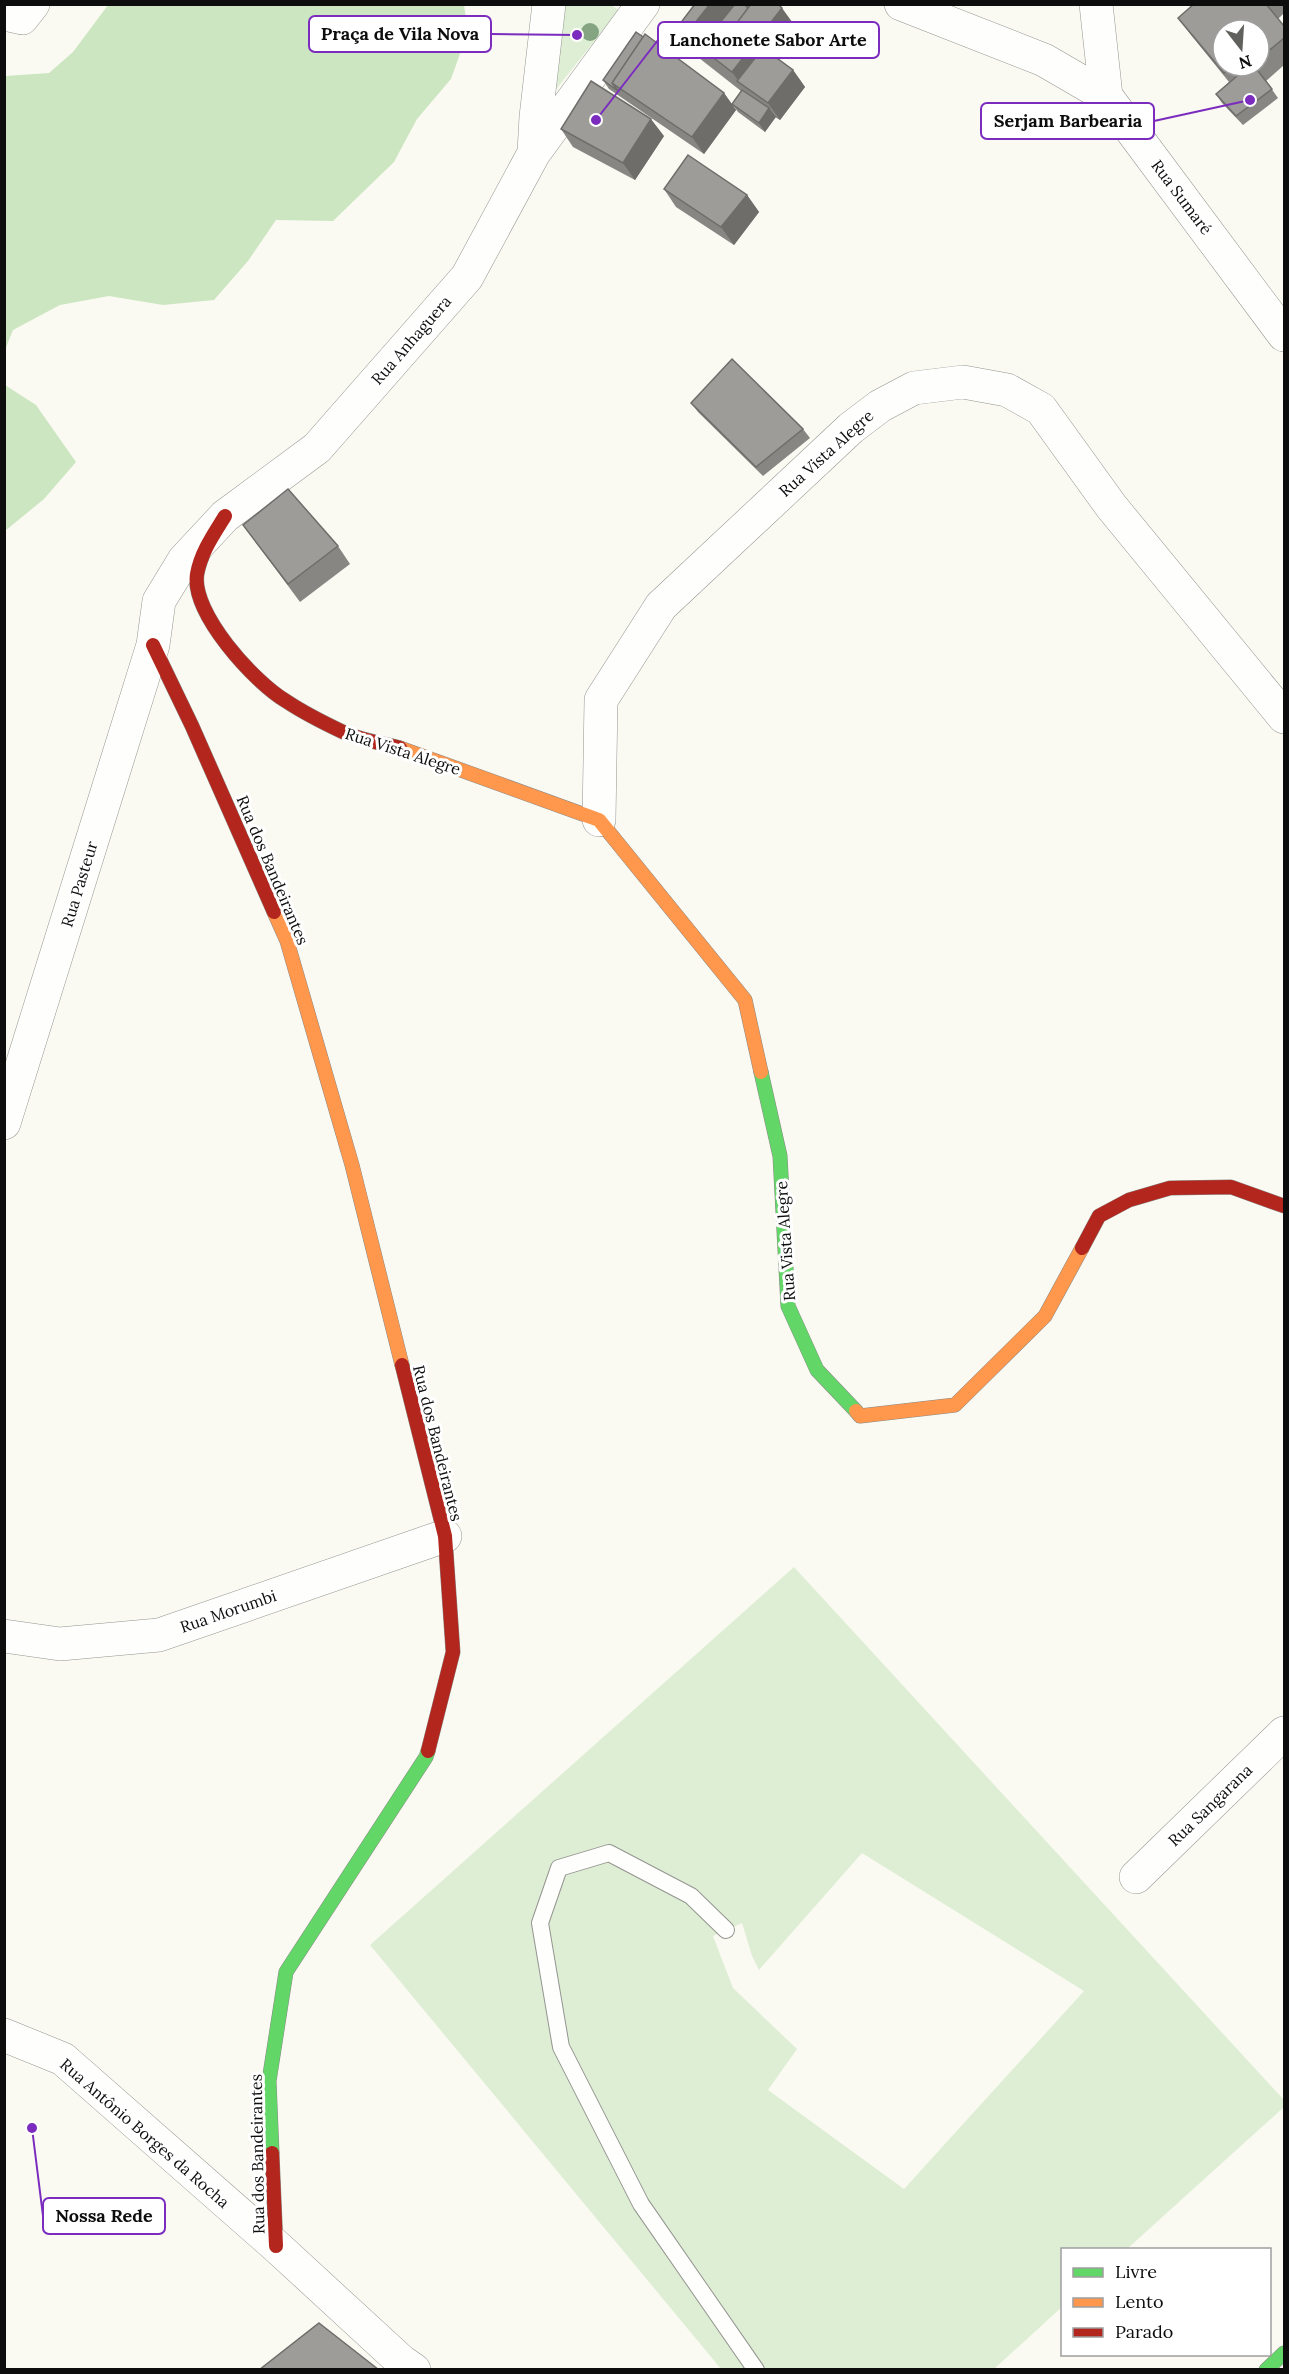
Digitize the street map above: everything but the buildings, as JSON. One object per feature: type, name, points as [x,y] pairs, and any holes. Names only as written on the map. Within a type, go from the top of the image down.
[{"type":"main road","name":"Rua Vista Alegre","points":[[225,516],[208,542],[197,575],[203,606],[217,633],[265,685],[285,701],[345,733],[406,750],[599,820],[745,1000],[780,1156],[788,1306],[817,1370],[860,1416],[956,1405],[1045,1316],[1099,1216],[1129,1200],[1170,1188],[1231,1187],[1284,1206]]},
{"type":"main road","name":"Rua dos Bandeirantes","points":[[153,645],[192,726],[287,941],[352,1164],[445,1536],[453,1652],[426,1757],[286,1972],[270,2081],[276,2246]]},
{"type":"main road","points":[[1266,2370],[1284,2353]]},
{"type":"street","points":[[4,14],[22,18],[33,4]]},
{"type":"street","points":[[547,117],[549,4]]},
{"type":"street","name":"Rua Anhaguera","points":[[153,645],[159,601],[184,560],[225,516],[317,448],[467,277],[534,153],[547,117],[643,4]]},
{"type":"street","name":"Rua Sumaré","points":[[901,4],[1044,60],[1106,96],[1284,335]]},
{"type":"street","points":[[1096,4],[1106,96]]},
{"type":"street","name":"Rua Vista Alegre","points":[[599,820],[601,700],[661,606],[851,428],[880,406],[914,388],[963,382],[1008,390],[1041,409],[1111,506],[1284,717]]},
{"type":"street","name":"Rua Pasteur","points":[[4,1124],[153,645]]},
{"type":"street","name":"Rua Morumbi","points":[[4,1636],[60,1644],[159,1635],[445,1536]]},
{"type":"street","name":"Rua Sangarana","points":[[1136,1877],[1284,1733]]},
{"type":"street","name":"Rua Antônio Borges da Rocha","points":[[4,2035],[63,2059],[276,2246],[401,2361],[414,2370]]},
{"type":"lane","points":[[726,1930],[691,1896],[609,1853],[559,1868],[540,1923],[561,2047],[641,2204],[756,2370]]},
{"type":"green space","points":[[108,5],[464,5],[468,31],[451,79],[417,119],[394,162],[333,221],[276,220],[248,261],[214,300],[163,305],[109,296],[60,305],[13,330],[5,350],[5,76],[49,73],[73,52]]},
{"type":"green space","points":[[561,5],[611,5],[619,10],[546,102]]},
{"type":"green space","points":[[5,385],[36,405],[76,462],[44,499],[5,531]]},
{"type":"green space","points":[[794,1567],[1284,2100],[1284,2107],[1128,2248],[1061,2248],[1061,2308],[994,2369],[721,2369],[370,1945]],"holes":[[[862,1853],[1084,1991],[904,2189],[768,2090],[797,2049],[733,1988],[713,1936],[742,1923],[752,1956],[759,1970]]]},
{"type":"traffic: fast","points":[[761,1072],[780,1156],[788,1306],[817,1370],[856,1411]]},
{"type":"traffic: fast","points":[[272,2153],[269,2081],[286,1972],[428,1751]]},
{"type":"traffic: fast","points":[[1266,2370],[1284,2353]]},
{"type":"traffic: slow","points":[[400,748],[599,820],[745,1000],[761,1072]]},
{"type":"traffic: slow","points":[[274,912],[287,941],[352,1165],[402,1365]]},
{"type":"traffic: slow","points":[[856,1411],[860,1416],[955,1405],[1045,1316],[1082,1248]]},
{"type":"traffic: jam","points":[[225,516],[212,536],[197,574],[198,590],[204,608],[227,645],[258,679],[300,710],[350,735],[400,748]]},
{"type":"traffic: jam","points":[[153,645],[192,726],[274,912]]},
{"type":"traffic: jam","points":[[1082,1248],[1099,1216],[1129,1200],[1170,1188],[1231,1187],[1284,1206]]},
{"type":"traffic: jam","points":[[402,1365],[445,1536],[453,1652],[428,1751]]},
{"type":"traffic: jam","points":[[272,2153],[276,2246]]},
{"type":"place","name":"Praça de Vila Nova","points":[[577,35]]},
{"type":"place","name":"Serjam Barbearia","points":[[1250,100]]},
{"type":"place","name":"Lanchonete Sabor Arte","points":[[596,120]]},
{"type":"place","name":"Nossa Rede","points":[[32,2128]]}]
